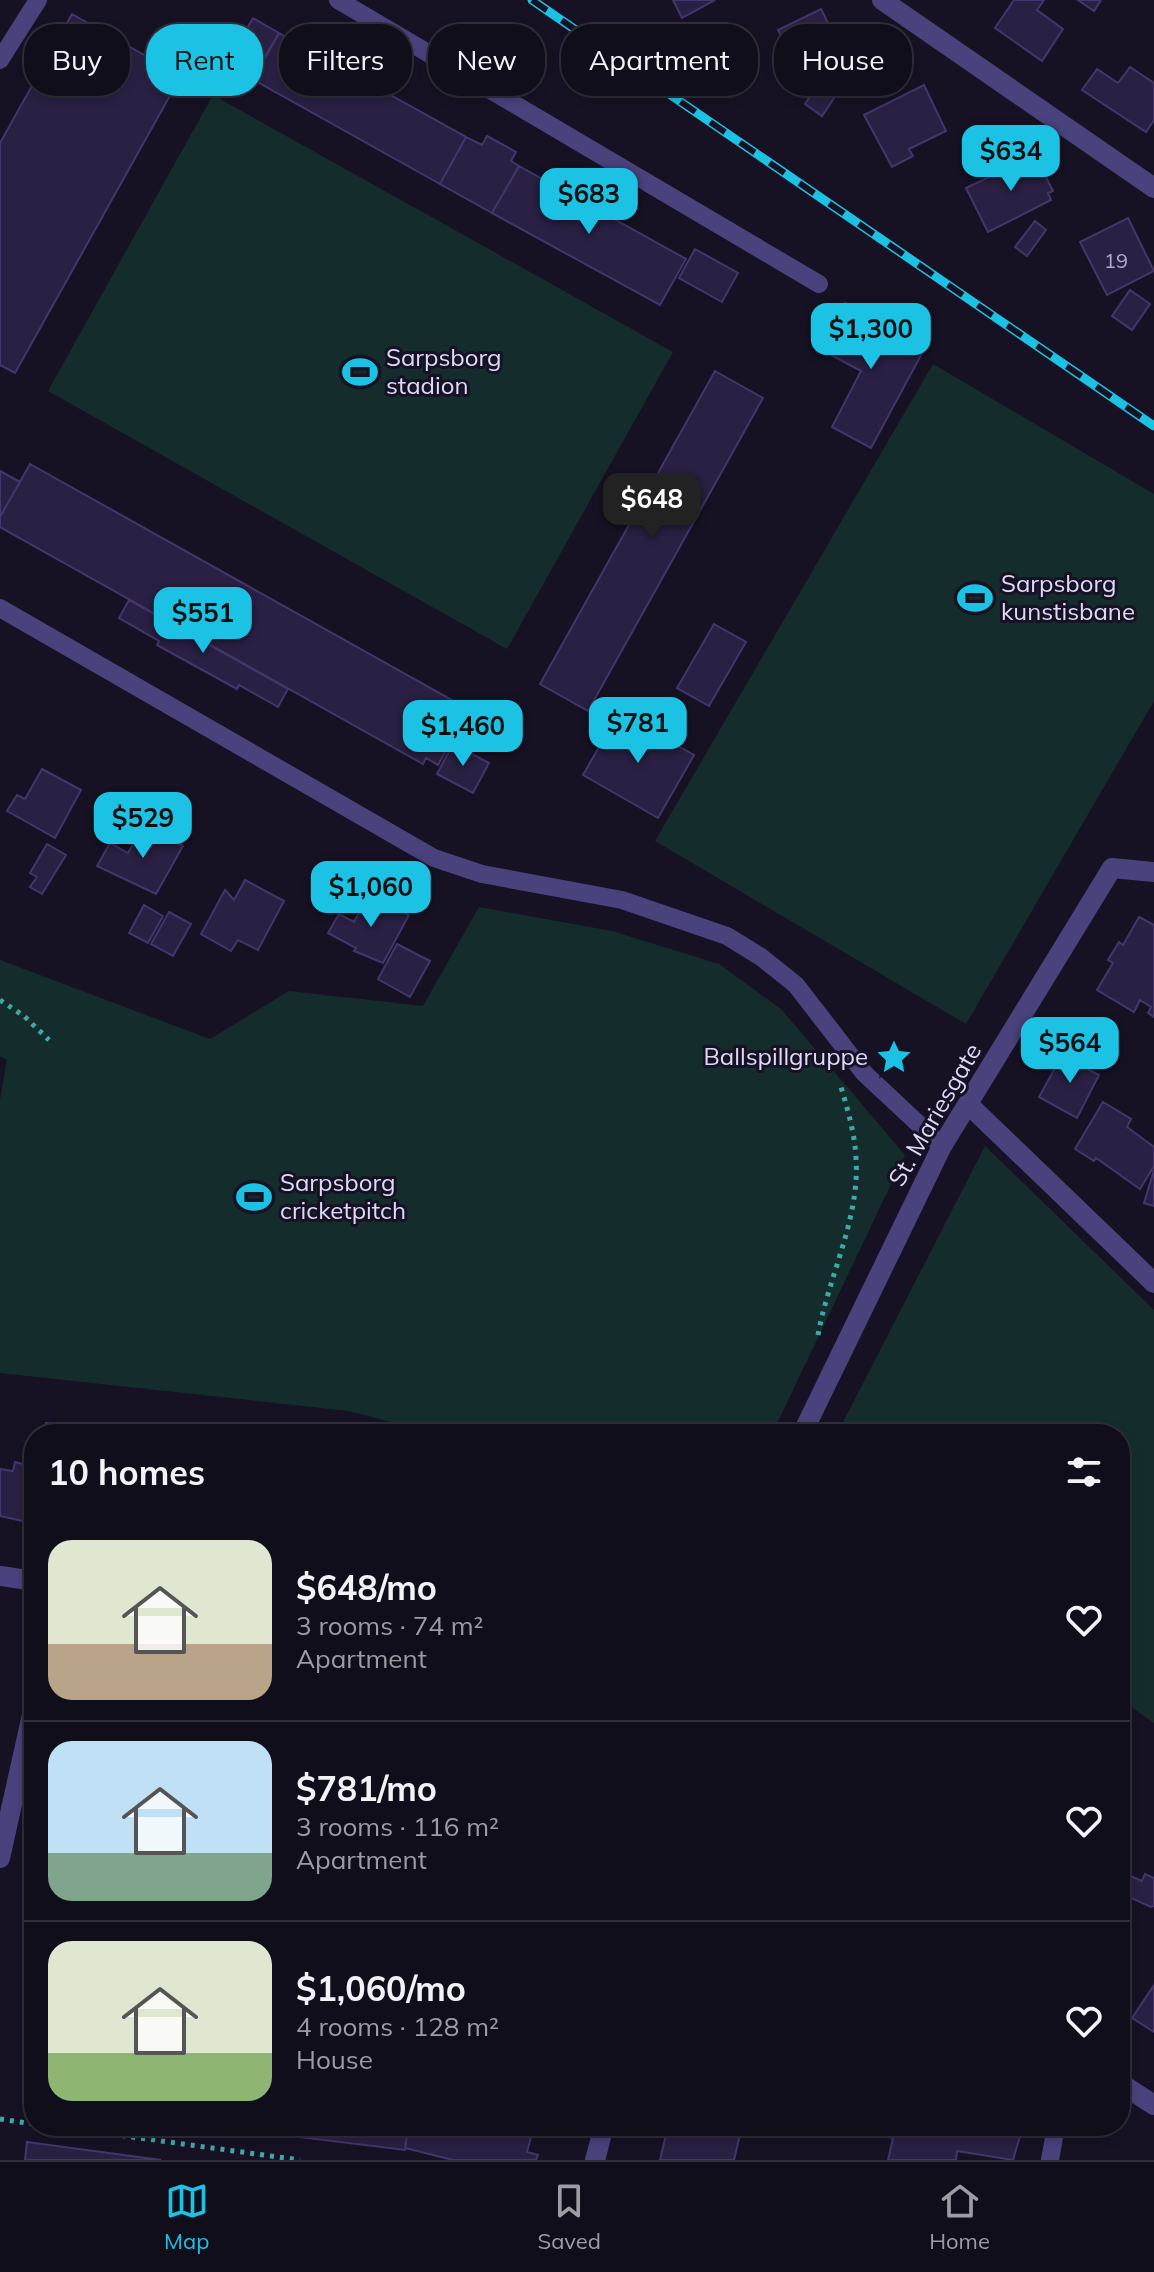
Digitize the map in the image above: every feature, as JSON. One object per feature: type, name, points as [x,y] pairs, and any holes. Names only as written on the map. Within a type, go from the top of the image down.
[{"type":"street","points":[[882,0],[1154,188]]},
{"type":"street","name":"St. Mariesgate","points":[[807,1424],[942,1146],[1112,868],[1154,872]]},
{"type":"street","points":[[969,1105],[1154,1283]]},
{"type":"street","points":[[0,1576],[24,1580]]},
{"type":"street","points":[[0,1858],[24,1751]]},
{"type":"street","points":[[1130,2089],[1154,2105]]},
{"type":"street","points":[[595,2160],[601,2136]]},
{"type":"lane","points":[[0,60],[38,0]]},
{"type":"lane","points":[[338,0],[819,284]]},
{"type":"lane","points":[[0,608],[434,858],[482,874],[622,900],[727,936],[761,957],[796,985],[864,1073],[942,1146]]},
{"type":"lane","points":[[1050,2160],[1054,2136]]},
{"type":"path","points":[[0,1000],[24,1016],[49,1040]]},
{"type":"path","points":[[816,1347],[851,1207],[857,1163],[852,1128],[837,1074]]},
{"type":"path","points":[[0,2119],[24,2123]]},
{"type":"path","points":[[125,2136],[300,2160]]},
{"type":"green space","name":"Sarpsborg stadion","points":[[212,96],[673,352],[507,649],[48,391]]},
{"type":"green space","name":"Sarpsborg kunstisbane","points":[[933,364],[1154,494],[1154,701],[966,1024],[655,841]]},
{"type":"green space","points":[[479,907],[612,931],[719,964],[781,1009],[905,1155],[777,1424],[398,1424],[349,1411],[0,1373],[0,1100],[7,1059],[0,1057],[0,960],[210,1039],[289,991],[423,1006]]},
{"type":"green space","points":[[985,1146],[1154,1310],[1154,1723],[1130,1706],[1130,1424],[842,1424]]},
{"type":"building","points":[[673,0],[715,0],[682,18]]},
{"type":"building","points":[[1014,0],[1044,0],[1037,10],[1063,29],[1042,61],[995,28]]},
{"type":"building","points":[[1078,0],[1101,0],[1094,11]]},
{"type":"building","points":[[821,9],[828,24],[790,24]]},
{"type":"building","points":[[72,14],[90,24],[66,24]]},
{"type":"building","points":[[253,18],[279,33],[263,61],[263,24],[250,24]]},
{"type":"building","points":[[279,33],[279,94],[263,85],[263,60]]},
{"type":"building","points":[[130,47],[146,56],[146,96],[170,96],[15,373],[0,365],[0,143],[26,96],[130,96]]},
{"type":"building","points":[[1130,67],[1154,83],[1154,120],[1146,132],[1082,90],[1097,69],[1118,83]]},
{"type":"building","points":[[924,85],[946,131],[909,149],[913,156],[892,167],[864,115],[902,96],[912,96],[912,91]]},
{"type":"building","points":[[282,96],[392,96],[466,137],[440,184]]},
{"type":"building","points":[[810,96],[835,96],[822,116],[805,104]]},
{"type":"building","points":[[487,136],[516,152],[511,161],[519,166],[492,213],[440,184],[466,137],[482,145]]},
{"type":"building","points":[[1035,155],[1053,191],[1048,193],[1051,200],[988,232],[966,188]]},
{"type":"building","points":[[519,166],[686,259],[660,305],[492,213]]},
{"type":"building","points":[[1128,218],[1154,271],[1107,295],[1080,242]]},
{"type":"building","points":[[1035,221],[1046,230],[1027,256],[1015,247]]},
{"type":"building","points":[[695,249],[738,273],[722,302],[679,278]]},
{"type":"building","points":[[1130,290],[1150,304],[1132,330],[1112,316]]},
{"type":"building","points":[[845,303],[926,346],[871,448],[832,427],[861,371],[820,349]]},
{"type":"building","points":[[715,371],[763,398],[588,711],[540,684]]},
{"type":"building","points":[[30,464],[457,703],[446,723],[458,729],[438,765],[426,758],[423,764],[0,527],[0,517]]},
{"type":"building","points":[[0,471],[20,482],[0,517]]},
{"type":"building","points":[[129,600],[288,689],[278,707],[239,685],[237,689],[157,645],[159,641],[119,618]]},
{"type":"building","points":[[714,624],[746,642],[709,706],[677,688]]},
{"type":"building","points":[[619,712],[694,755],[658,818],[583,775]]},
{"type":"building","points":[[453,744],[489,763],[473,793],[437,774]]},
{"type":"building","points":[[42,769],[81,790],[55,838],[7,811],[17,795],[25,799]]},
{"type":"building","points":[[144,825],[183,846],[156,894],[97,866],[110,843],[128,853]]},
{"type":"building","points":[[47,844],[66,855],[42,894],[30,887],[37,877],[30,873]]},
{"type":"building","points":[[245,880],[284,901],[258,950],[238,940],[231,951],[201,934],[225,890],[234,900]]},
{"type":"building","points":[[369,894],[409,915],[383,963],[354,951],[356,948],[328,933],[339,914],[354,922]]},
{"type":"building","points":[[144,905],[163,916],[148,943],[129,933]]},
{"type":"building","points":[[169,912],[191,924],[173,956],[151,944]]},
{"type":"building","points":[[1139,917],[1154,925],[1154,1017],[1148,1013],[1151,1007],[1140,1000],[1134,1012],[1097,990],[1113,963],[1108,960],[1119,942],[1123,945]]},
{"type":"building","points":[[397,944],[430,961],[410,997],[378,979]]},
{"type":"building","points":[[1077,1054],[1093,1063],[1089,1070],[1099,1075],[1077,1118],[1039,1097],[1062,1055],[1073,1061]]},
{"type":"building","points":[[1103,1102],[1131,1119],[1127,1127],[1154,1147],[1154,1166],[1140,1189],[1096,1158],[1094,1161],[1075,1149]]},
{"type":"building","points":[[1154,1170],[1154,1206],[1144,1203]]},
{"type":"building","points":[[15,1462],[24,1464],[23,1521],[0,1516],[0,1469],[13,1471]]},
{"type":"building","points":[[1145,1874],[1154,1878],[1154,1906],[1130,1898],[1130,1876],[1142,1881]]},
{"type":"building","points":[[1154,1985],[1154,2032],[1132,2018]]},
{"type":"building","points":[[291,2136],[407,2136],[405,2150]]},
{"type":"building","points":[[407,2136],[531,2136],[527,2152],[538,2155],[536,2160],[453,2160],[405,2148]]},
{"type":"building","points":[[666,2136],[740,2136],[734,2160],[660,2160]]},
{"type":"building","points":[[884,2136],[1020,2136],[1013,2160],[957,2151],[956,2160],[888,2160],[893,2138]]},
{"type":"building","points":[[27,2142],[161,2160],[25,2160]]},
{"type":"railway","points":[[532,0],[1154,426]]},
{"type":"place","name":"Sarpsborg stadion","points":[[360,372]]},
{"type":"place","name":"Sarpsborg kunstisbane","points":[[975,598]]},
{"type":"place","name":"Ballspillgruppe","points":[[894,1057]]},
{"type":"place","name":"Sarpsborg cricketpitch","points":[[254,1197]]}]
